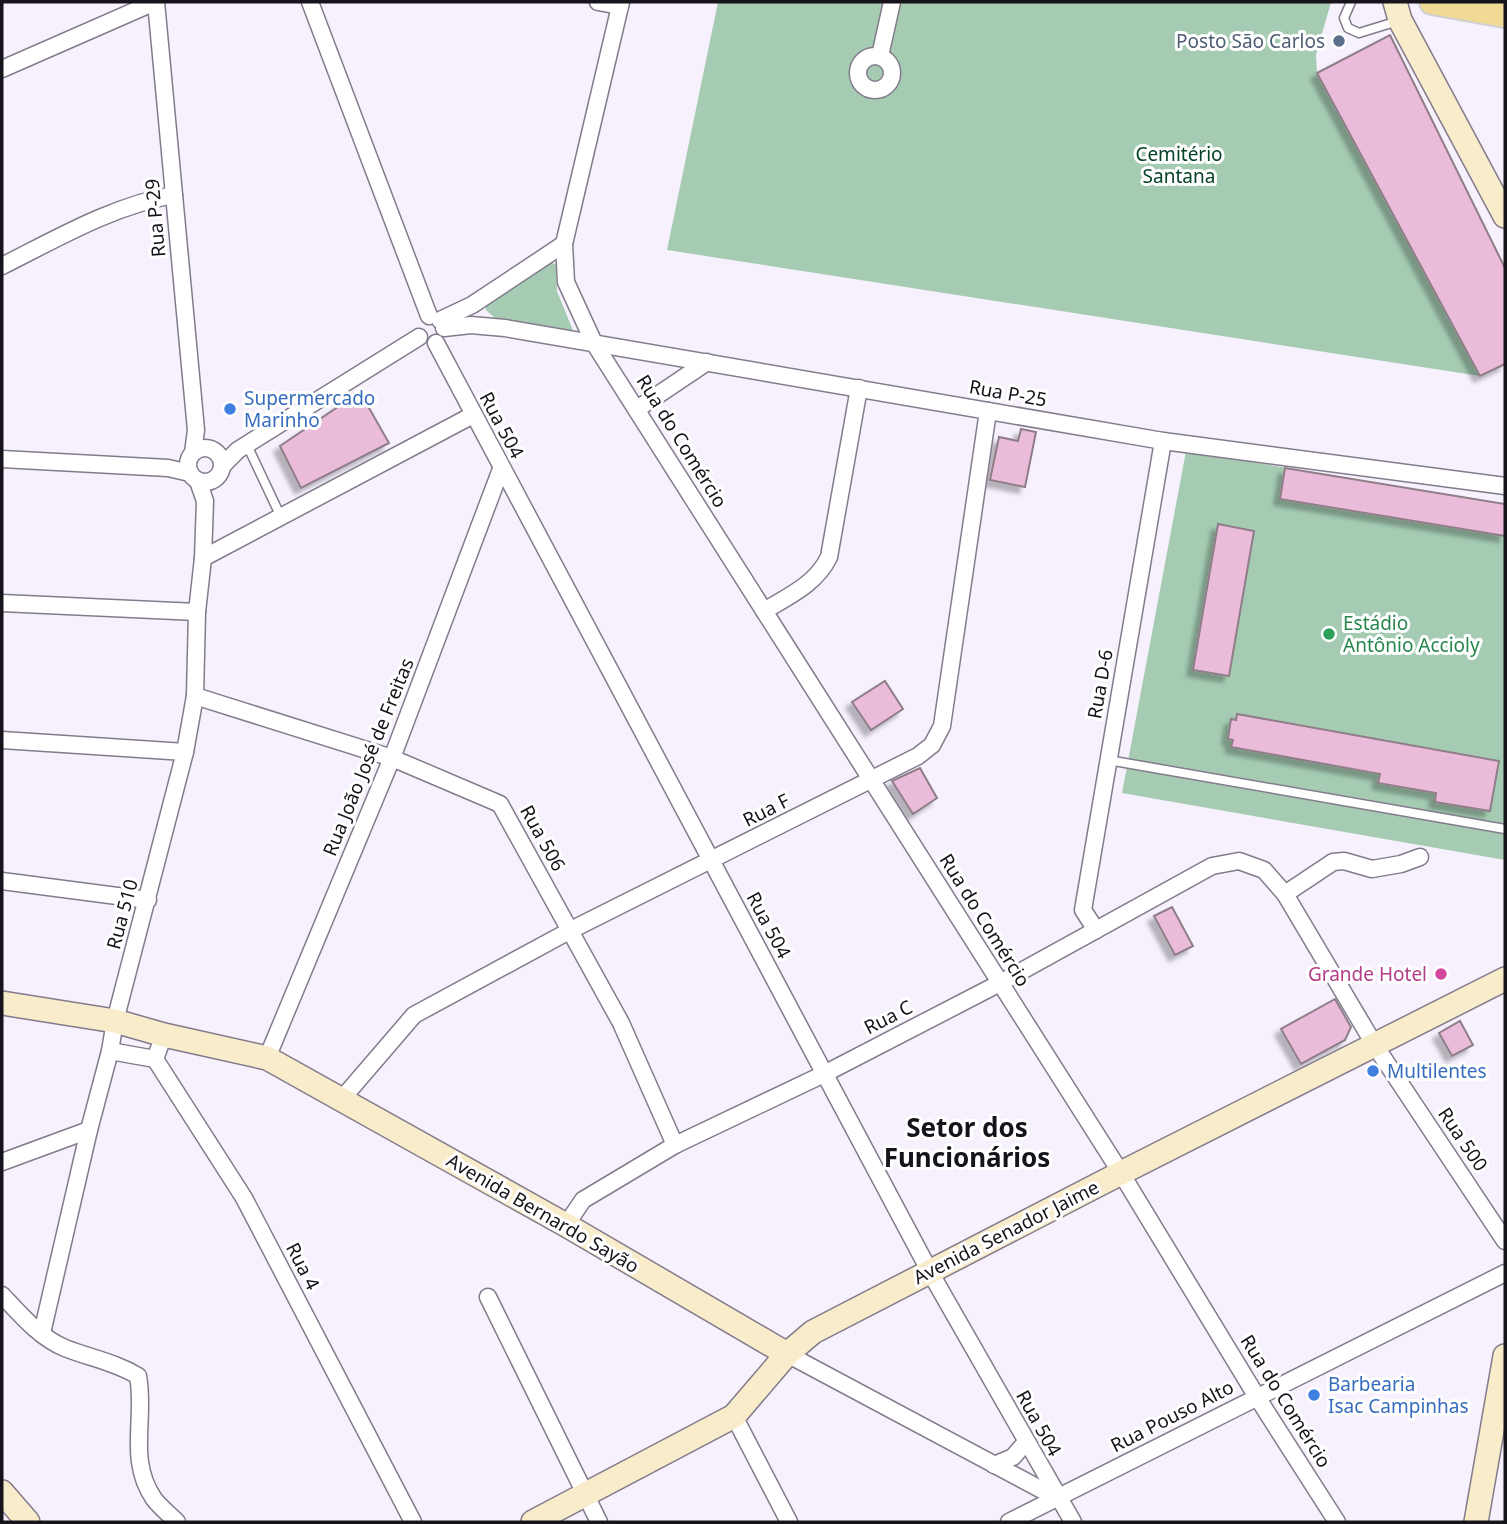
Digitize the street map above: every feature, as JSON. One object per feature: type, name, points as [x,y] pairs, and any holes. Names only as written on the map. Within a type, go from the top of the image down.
[{"type":"main road","points":[[1432,2],[1505,15]]},
{"type":"street","points":[[2,69],[156,2]]},
{"type":"street","name":"Rua P-29","points":[[156,2],[196,430],[197,470]]},
{"type":"street","name":"Rua 504","points":[[310,2],[473,415],[930,1272],[1073,1522]]},
{"type":"street","points":[[598,2],[621,4]]},
{"type":"street","points":[[880,56],[892,2]]},
{"type":"street","name":"Rua do Comércio","points":[[621,4],[564,244],[566,282],[594,343],[1121,1173],[1257,1397],[1337,1522]]},
{"type":"street","points":[[1398,11],[1505,216]]},
{"type":"street","points":[[2,266],[80,227],[155,198],[174,195]]},
{"type":"street","points":[[437,327],[422,319],[417,326],[419,337],[428,344],[437,327],[564,244]]},
{"type":"street","name":"Rua P-25","points":[[472,305],[505,328]]},
{"type":"street","name":"Rua P-25","points":[[437,327],[471,325],[505,328],[1163,441],[1505,486]]},
{"type":"street","points":[[197,470],[200,449],[217,456],[242,447],[419,337]]},
{"type":"street","points":[[637,409],[707,362]]},
{"type":"street","points":[[764,611],[809,583],[822,571],[829,557],[859,388]]},
{"type":"street","name":"Rua F","points":[[341,1100],[414,1015],[571,930],[872,780],[918,756],[932,745],[942,726],[988,411]]},
{"type":"street","points":[[203,558],[473,415]]},
{"type":"street","points":[[2,459],[197,470],[219,476],[217,456],[196,430]]},
{"type":"street","name":"Rua D-6","points":[[1096,930],[1083,909],[1163,441]]},
{"type":"street","name":"Rua João José de Freitas","points":[[267,1058],[392,758],[501,469]]},
{"type":"street","name":"Rua 510","points":[[41,1333],[115,1021],[185,752],[195,696],[197,612],[203,558],[205,500],[197,470]]},
{"type":"street","points":[[2,603],[197,612]]},
{"type":"street","name":"Rua 506","points":[[195,696],[392,758],[500,804],[621,1023],[675,1145]]},
{"type":"street","points":[[2,740],[185,752]]},
{"type":"street","points":[[1285,894],[1333,862],[1344,860],[1372,869],[1401,864],[1420,857]]},
{"type":"street","name":"Rua C","points":[[566,1226],[583,1200],[675,1145],[824,1074],[999,983],[1212,866],[1239,862]]},
{"type":"street","name":"Rua 500","points":[[1239,862],[1264,870],[1285,894],[1374,1044],[1505,1241]]},
{"type":"street","points":[[2,881],[148,900]]},
{"type":"street","name":"Avenida Senador Jaime","points":[[533,1522],[734,1416],[787,1354],[813,1332],[1505,979]]},
{"type":"street","name":"Avenida Bernardo Sayão","points":[[2,1003],[115,1021],[267,1058],[787,1354],[1057,1498]]},
{"type":"street","points":[[110,1051],[155,1059],[164,1035]]},
{"type":"street","name":"Rua 4","points":[[155,1059],[244,1198],[413,1522]]},
{"type":"street","points":[[2,1162],[89,1130]]},
{"type":"street","name":"Rua Pouso Alto","points":[[1009,1522],[1505,1273]]},
{"type":"street","points":[[2,1295],[41,1333],[63,1347],[121,1366],[138,1376],[141,1391],[138,1462],[154,1499],[177,1522]]},
{"type":"street","points":[[488,1297],[599,1522]]},
{"type":"street","points":[[1476,1522],[1505,1356]]},
{"type":"street","points":[[734,1416],[789,1522]]},
{"type":"street","points":[[995,1465],[1013,1457],[1026,1441]]},
{"type":"street","points":[[2,1492],[27,1522]]},
{"type":"lane","points":[[1351,2],[1345,18],[1349,28],[1359,33],[1398,11]]},
{"type":"lane","points":[[242,447],[281,517]]},
{"type":"lane","points":[[1108,760],[1505,829]]},
{"type":"green space","name":"Cemitério Santana","points":[[718,2],[1331,2],[1316,55],[1317,73],[1480,376],[667,250]]},
{"type":"green space","points":[[550,261],[556,265],[557,291],[574,333],[496,319],[486,310],[485,302]]},
{"type":"green space","name":"Estádio Antônio Accioly","points":[[1186,451],[1505,504],[1505,860],[1122,793]]},
{"type":"building","points":[[1390,35],[1505,268],[1505,364],[1480,376],[1317,73]]},
{"type":"building","points":[[360,392],[389,443],[301,488],[280,446]]},
{"type":"building","points":[[1021,429],[1036,432],[1025,487],[990,480],[999,437],[1018,441]]},
{"type":"building","points":[[1285,468],[1505,504],[1505,536],[1280,499]]},
{"type":"building","points":[[1218,524],[1254,531],[1229,676],[1193,670]]},
{"type":"building","points":[[885,681],[903,709],[871,730],[852,702]]},
{"type":"building","points":[[1237,714],[1499,761],[1490,811],[1435,802],[1436,793],[1378,783],[1380,774],[1231,747],[1233,740],[1228,739],[1231,719],[1236,720]]},
{"type":"building","points":[[920,768],[937,798],[913,814],[892,781]]},
{"type":"building","points":[[1172,907],[1193,946],[1175,955],[1154,916]]},
{"type":"building","points":[[1335,999],[1351,1027],[1345,1040],[1301,1064],[1281,1029]]},
{"type":"building","points":[[1460,1021],[1473,1045],[1452,1056],[1439,1033]]},
{"type":"place","name":"Posto São Carlos","points":[[1339,41]]},
{"type":"place","name":"Supermercado Marinho","points":[[230,409]]},
{"type":"place","name":"Estádio Antônio Accioly","points":[[1329,634]]},
{"type":"place","name":"Grande Hotel","points":[[1441,974]]},
{"type":"place","name":"Multilentes","points":[[1373,1071]]},
{"type":"place","name":"Barbearia Isac Campinhas","points":[[1314,1395]]},
{"type":"district","name":"Setor dos Funcionários","points":[[967,1143]]}]
